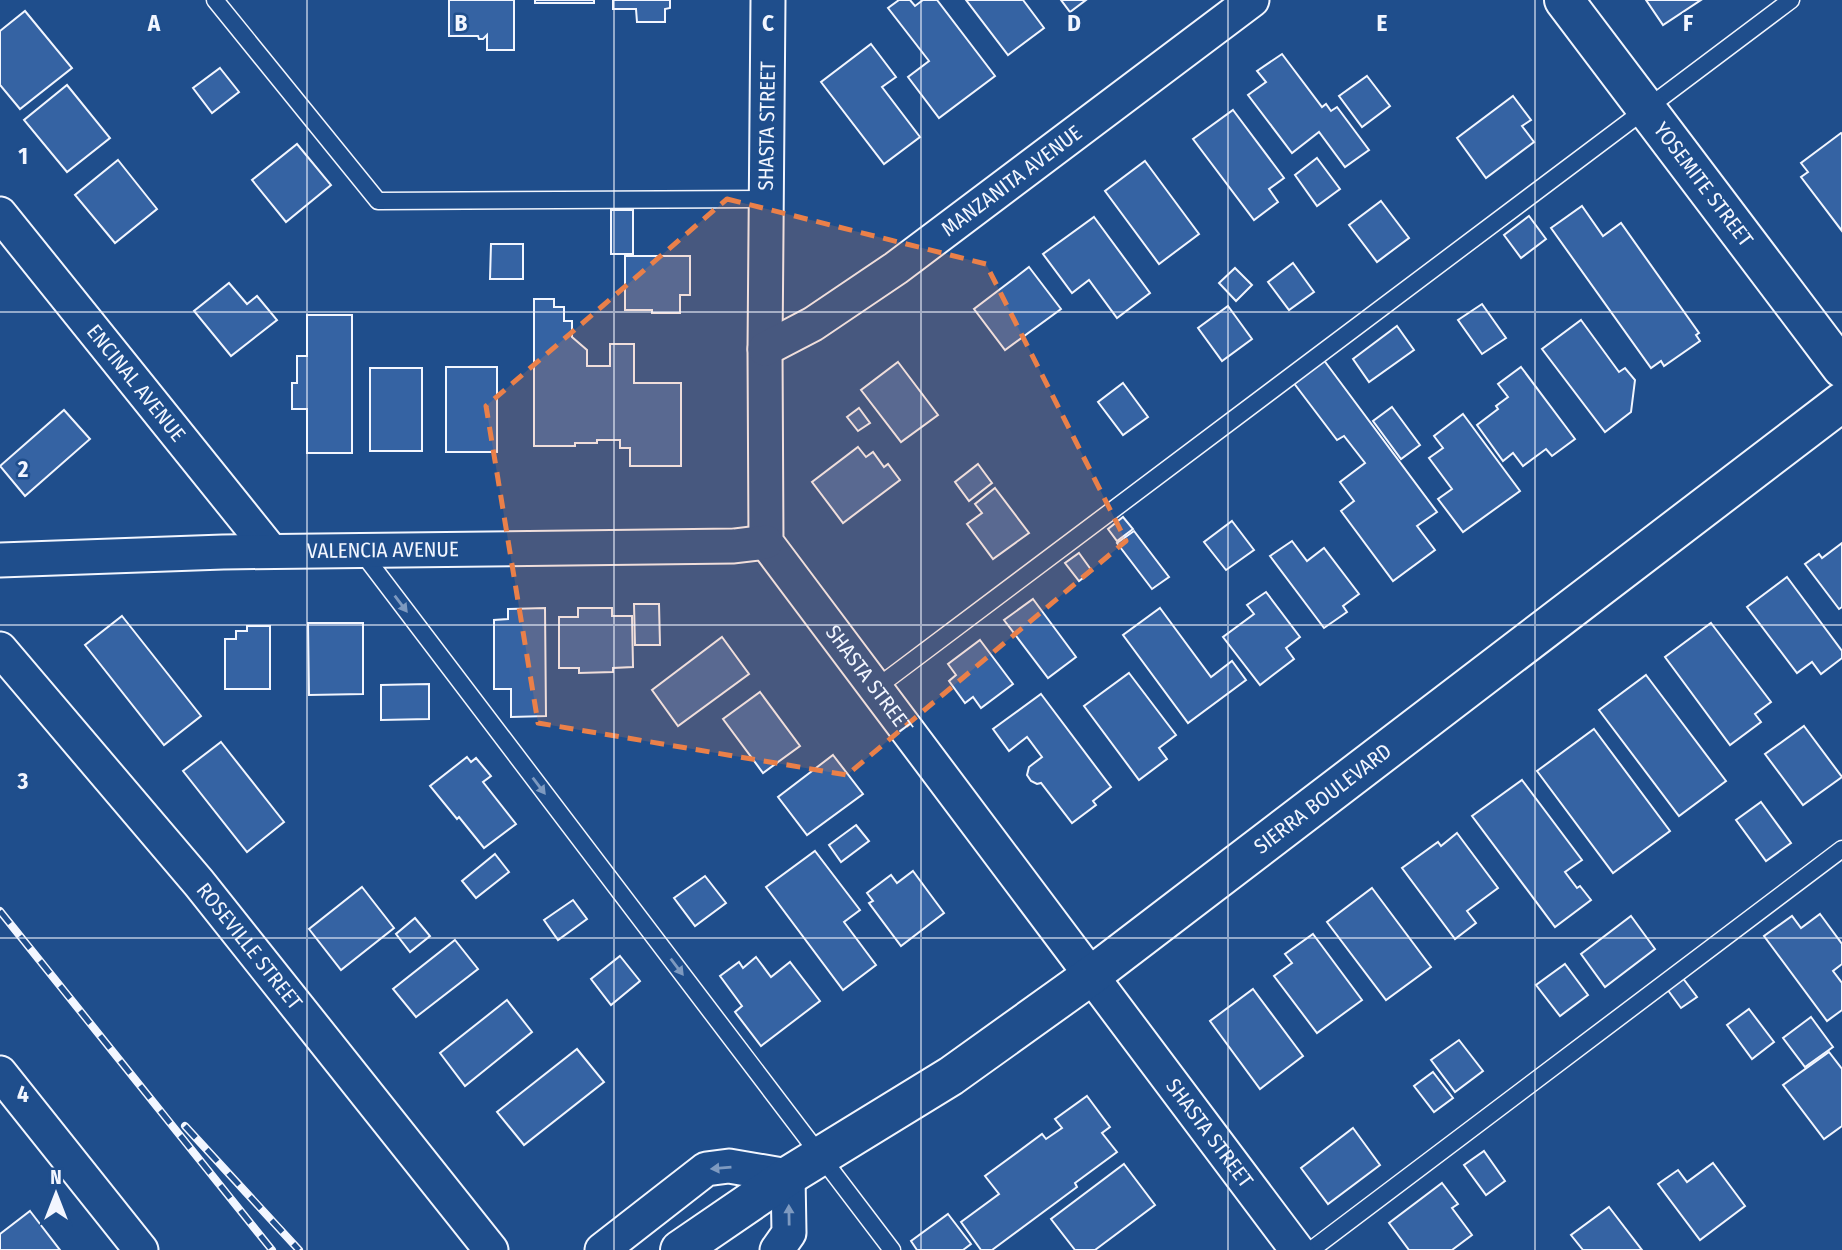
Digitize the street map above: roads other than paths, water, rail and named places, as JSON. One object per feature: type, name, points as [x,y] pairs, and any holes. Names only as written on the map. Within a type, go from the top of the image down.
[{"type":"street","name":"SHASTA STREET","points":[[768,0],[766,542],[1297,1250]]},
{"type":"street","name":"MANZANITA AVENUE","points":[[765,349],[813,324],[896,268],[1252,0]]},
{"type":"street","name":"YOSEMITE STREET","points":[[1564,0],[1842,368]]},
{"type":"street","name":"ENCINAL AVENUE","points":[[0,214],[271,551]]},
{"type":"street","name":"SIERRA BOULEVARD","points":[[680,1250],[788,1176],[951,1076],[1092,975],[1842,402]]},
{"type":"street","name":"VALENCIA AVENUE","points":[[0,560],[271,551],[734,546],[766,542]]},
{"type":"street","name":"ROSEVILLE STREET","points":[[0,649],[199,883],[491,1250]]},
{"type":"street","points":[[0,1073],[141,1250]]},
{"type":"street","points":[[602,1250],[706,1169],[729,1166],[788,1176],[789,1233],[777,1250]]},
{"type":"lane","points":[[215,0],[378,201],[766,200]]},
{"type":"lane","points":[[876,688],[1791,0]]},
{"type":"lane","points":[[360,550],[892,1250]]},
{"type":"lane","points":[[1311,1250],[1842,849]]},
{"type":"railway","points":[[0,911],[272,1250]]},
{"type":"railway","points":[[185,1126],[299,1250]]}]
